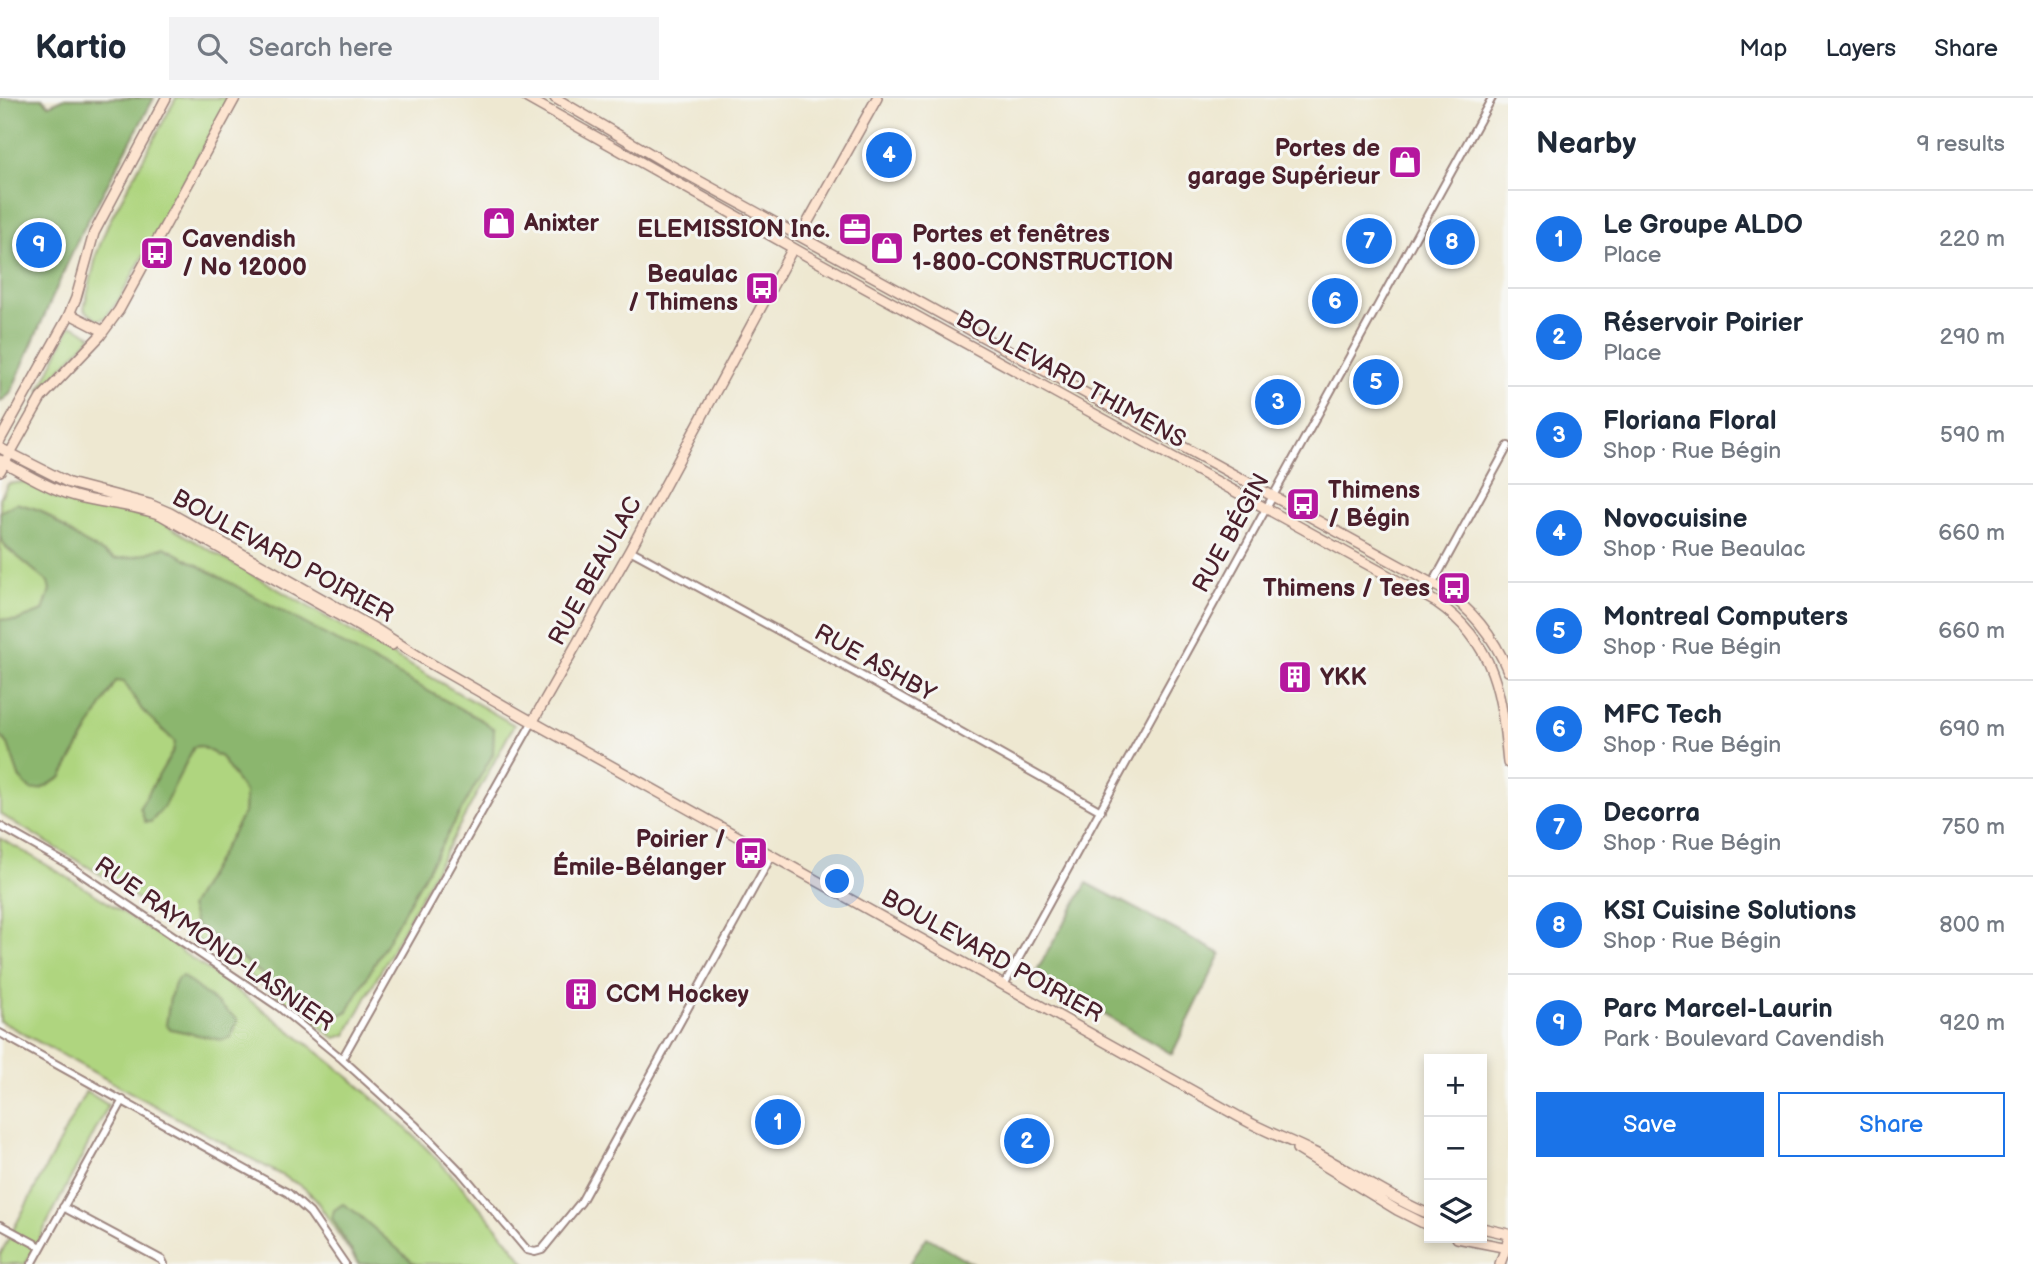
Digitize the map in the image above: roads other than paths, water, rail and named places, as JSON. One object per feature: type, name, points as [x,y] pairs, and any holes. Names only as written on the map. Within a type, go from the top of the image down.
[{"type":"street","points":[[0,440],[70,313],[94,233],[166,98]]},
{"type":"street","points":[[4,462],[41,398],[103,331],[126,296],[235,98]]},
{"type":"street","name":"BOULEVARD THIMENS","points":[[527,98],[793,248],[1426,596],[1468,630],[1490,664],[1502,702],[1508,763]]},
{"type":"street","name":"BOULEVARD THIMENS","points":[[555,98],[800,236],[1434,584],[1479,621],[1496,646],[1508,671]]},
{"type":"street","name":"RUE BEAULAC","points":[[342,1059],[630,550],[877,98]]},
{"type":"street","name":"RUE BÉGIN","points":[[1004,985],[1492,98]]},
{"type":"street","points":[[70,313],[103,331]]},
{"type":"street","points":[[1092,413],[1099,400]]},
{"type":"street","points":[[0,423],[13,416]]},
{"type":"street","points":[[1426,596],[1508,446]]},
{"type":"street","points":[[1178,460],[1185,447]]},
{"type":"street","name":"BOULEVARD POIRIER","points":[[0,448],[4,462],[69,483],[149,503],[164,510],[379,631],[426,661],[1284,1140],[1397,1210],[1424,1224]]},
{"type":"street","name":"RUE ASHBY","points":[[630,550],[862,676],[1101,811]]},
{"type":"street","name":"RUE RAYMOND-LASNIER","points":[[0,826],[67,863],[279,1007],[416,1126],[452,1163],[527,1250],[535,1252],[542,1250],[581,1202],[772,855]]},
{"type":"street","points":[[0,1033],[289,1194],[310,1213],[341,1263]]},
{"type":"street","points":[[32,1264],[122,1100]]},
{"type":"street","name":"BOULEVARD POIRIER","points":[[1284,1140],[1311,1151],[1401,1202],[1424,1212]]},
{"type":"street","points":[[63,1207],[162,1260],[164,1264]]},
{"type":"street","points":[[0,1225],[41,1247]]},
{"type":"street","points":[[1487,1229],[1508,1234]]},
{"type":"street","points":[[1487,1243],[1507,1246],[1500,1264]]},
{"type":"place","name":"Novocuisine","points":[[889,155]]},
{"type":"place","name":"Portes de garage Supérieur","points":[[1405,162]]},
{"type":"place","name":"Anixter","points":[[499,223]]},
{"type":"place","name":"ELEMISSION Inc.","points":[[855,229]]},
{"type":"place","name":"Decorra","points":[[1369,241]]},
{"type":"place","name":"KSI Cuisine Solutions","points":[[1452,242]]},
{"type":"place","name":"Parc Marcel-Laurin","points":[[39,245]]},
{"type":"place","name":"Portes et fenêtres 1-800-CONSTRUCTION","points":[[887,248]]},
{"type":"place","name":"Cavendish / No 12000","points":[[157,253]]},
{"type":"place","name":"Beaulac / Thimens","points":[[762,288]]},
{"type":"place","name":"MFC Tech","points":[[1335,301]]},
{"type":"place","name":"Montreal Computers","points":[[1376,382]]},
{"type":"place","name":"Floriana Floral","points":[[1278,402]]},
{"type":"place","name":"Thimens / Bégin","points":[[1303,504]]},
{"type":"place","name":"Thimens / Tees","points":[[1454,588]]},
{"type":"place","name":"YKK","points":[[1295,677]]},
{"type":"place","name":"Poirier / Émile-Bélanger","points":[[751,853]]},
{"type":"place","name":"CCM Hockey","points":[[581,994]]},
{"type":"place","name":"Le Groupe ALDO","points":[[778,1122]]},
{"type":"place","name":"Réservoir Poirier","points":[[1027,1141]]}]
